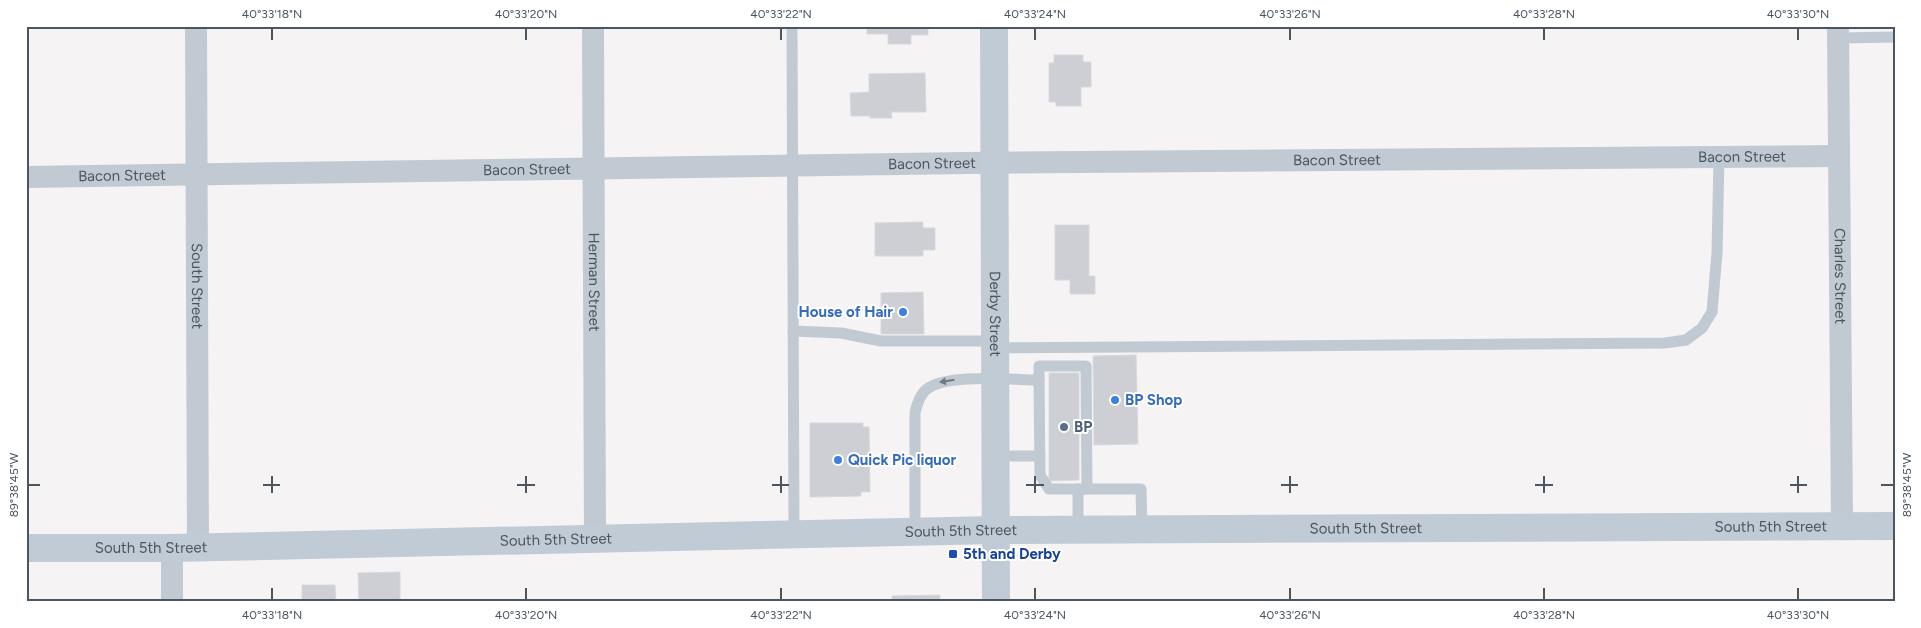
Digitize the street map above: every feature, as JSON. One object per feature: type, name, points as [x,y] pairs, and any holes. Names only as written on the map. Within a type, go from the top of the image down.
[{"type":"street","name":"South Street","points":[[172,602],[185,547],[197,175],[196,26]]},
{"type":"street","name":"Herman Street","points":[[593,26],[595,538]]},
{"type":"street","name":"Derby Street","points":[[994,26],[996,602]]},
{"type":"street","name":"Charles Street","points":[[1838,32],[1842,526]]},
{"type":"street","name":"Bacon Street","points":[[26,177],[995,162],[1838,156]]},
{"type":"street","name":"South 5th Street","points":[[26,548],[185,547],[996,530],[1895,526]]},
{"type":"lane","points":[[792,26],[794,534]]},
{"type":"lane","points":[[1838,32],[1895,37]]},
{"type":"lane","points":[[793,331],[841,333],[881,341],[996,344],[1665,343],[1686,340],[1702,328],[1712,312],[1717,253],[1719,157]]},
{"type":"lane","points":[[1078,530],[1083,489],[1086,366],[1039,366],[1040,475],[1050,489],[1083,489],[1141,489],[1142,529]]},
{"type":"lane","points":[[915,531],[915,413],[918,400],[926,389],[938,383],[960,380],[1039,380]]},
{"type":"lane","points":[[996,456],[1040,456]]},
{"type":"building","points":[[867,26],[928,26],[928,35],[911,35],[911,44],[888,44],[888,34],[867,34]]},
{"type":"building","points":[[1054,55],[1083,55],[1083,62],[1091,62],[1091,87],[1081,87],[1081,106],[1056,106],[1056,102],[1049,102],[1049,63],[1054,63]]},
{"type":"building","points":[[925,73],[926,112],[891,112],[892,118],[851,116],[850,93],[869,92],[869,74]]},
{"type":"building","points":[[923,222],[923,228],[935,228],[935,250],[923,250],[923,256],[875,256],[875,223]]},
{"type":"building","points":[[1055,225],[1089,225],[1089,276],[1095,276],[1095,294],[1070,294],[1070,280],[1055,280]]},
{"type":"building","points":[[923,292],[924,334],[881,334],[881,293]]},
{"type":"building","name":"BP Shop","points":[[1136,355],[1138,444],[1094,445],[1093,356]]},
{"type":"building","name":"BP","points":[[1049,373],[1079,373],[1079,480],[1049,481]]},
{"type":"building","points":[[810,423],[863,423],[863,427],[869,427],[870,492],[861,492],[861,496],[810,497]]},
{"type":"building","points":[[400,572],[400,602],[356,602],[359,601],[358,573]]},
{"type":"building","points":[[302,585],[335,585],[336,602],[302,602]]},
{"type":"building","points":[[940,595],[940,602],[892,602],[892,596]]},
{"type":"place","name":"House of Hair","points":[[903,312]]},
{"type":"place","name":"BP Shop","points":[[1115,400]]},
{"type":"place","name":"BP","points":[[1064,427]]},
{"type":"place","name":"Quick Pic liquor","points":[[838,460]]},
{"type":"place","name":"5th and Derby","points":[[953,554]]}]
